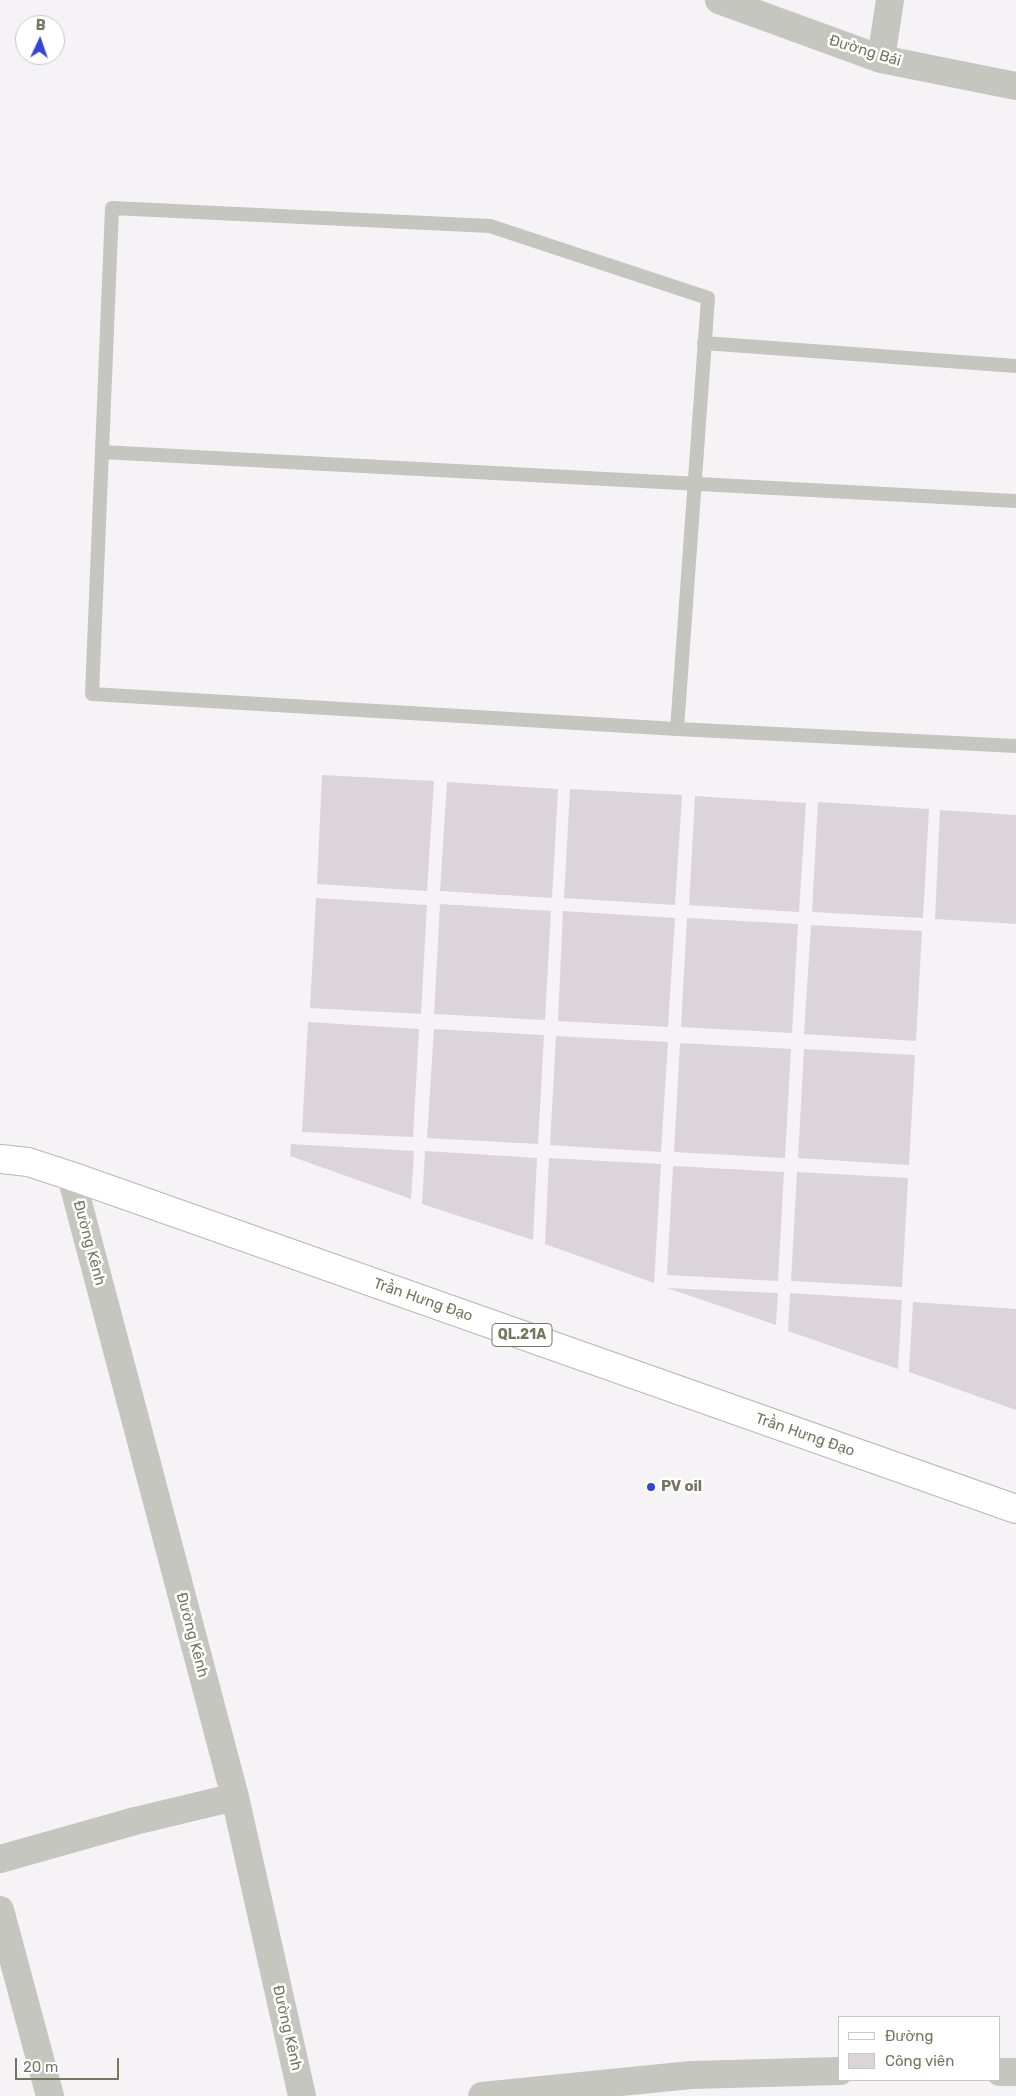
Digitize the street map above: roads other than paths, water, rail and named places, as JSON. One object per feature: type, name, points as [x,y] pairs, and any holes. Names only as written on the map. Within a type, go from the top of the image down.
[{"type":"main road","points":[[0,1145],[28,1162]]},
{"type":"main road","points":[[0,1159],[28,1162]]},
{"type":"main road","name":"Trần Hưng Đạo","points":[[28,1162],[1016,1509]]},
{"type":"street","name":"Đường Bái","points":[[719,0],[881,59],[1016,86]]},
{"type":"street","points":[[881,59],[890,0]]},
{"type":"street","name":"Đường Kênh","points":[[71,1176],[235,1798],[302,2096]]},
{"type":"street","points":[[0,1859],[135,1821],[235,1798]]},
{"type":"street","points":[[0,1910],[50,2096]]},
{"type":"street","points":[[482,2096],[690,2075],[838,2071]]},
{"type":"street","points":[[1001,2072],[1016,2072]]},
{"type":"lane","points":[[678,729],[708,298],[490,226],[112,208],[92,694],[678,729],[1016,746]]},
{"type":"lane","points":[[704,343],[1016,366]]},
{"type":"lane","points":[[102,452],[1016,501]]},
{"type":"place","name":"PV oil","points":[[651,1487]]}]
